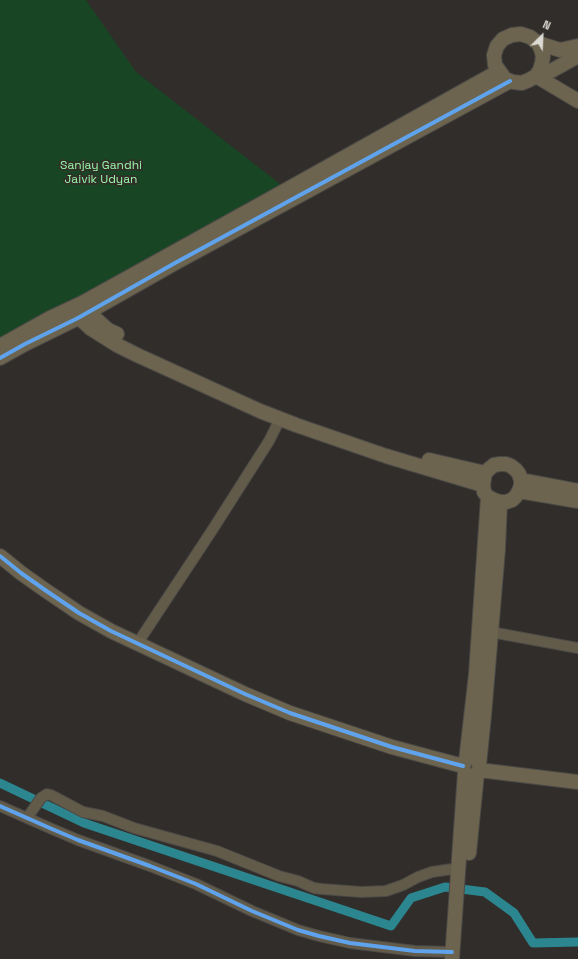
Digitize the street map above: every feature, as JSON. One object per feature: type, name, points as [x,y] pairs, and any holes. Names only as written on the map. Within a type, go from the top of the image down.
[{"type":"street","points":[[578,46],[560,50],[538,43],[530,37],[521,34],[512,35],[503,39],[497,46],[494,55],[495,65],[505,79],[522,83],[538,73],[551,71],[578,56]]},
{"type":"street","points":[[538,43],[543,56],[538,73]]},
{"type":"street","points":[[0,358],[275,197],[500,71]]},
{"type":"street","points":[[538,73],[578,101]]},
{"type":"street","points":[[0,346],[50,318],[80,310],[181,259],[510,81]]},
{"type":"street","points":[[80,310],[90,328],[118,345],[226,397],[280,419],[386,456],[489,489]]},
{"type":"street","points":[[80,310],[97,320],[108,330],[128,341],[206,378],[281,411],[429,460],[489,489],[506,502],[512,500],[516,496],[520,485],[519,474],[516,470],[506,464],[494,465],[489,469],[489,489],[476,667],[472,768]]},
{"type":"street","points":[[137,644],[269,441],[280,419]]},
{"type":"street","points":[[520,485],[578,491]]},
{"type":"street","points":[[520,485],[578,501]]},
{"type":"street","points":[[0,806],[78,840],[196,884],[258,914],[298,930],[350,943],[455,957],[461,872],[472,768],[491,632],[498,549],[489,489]]},
{"type":"street","points":[[0,556],[21,573],[79,613],[111,631],[245,694],[290,713],[392,747],[472,768],[490,772],[578,782]]},
{"type":"street","points":[[491,632],[578,648]]},
{"type":"street","points":[[27,818],[38,802],[46,794],[53,795],[83,812],[103,816],[134,828],[217,851],[278,876],[317,888],[361,892],[386,891],[432,872],[461,872]]},
{"type":"green space","name":"Sanjay Gandhi Jaivik Udyan","points":[[0,0],[86,0],[136,72],[284,187],[0,345]]},
{"type":"waterway","points":[[0,783],[84,823],[391,926],[411,898],[445,887],[485,892],[514,913],[533,943],[578,942]]},
{"type":"cycle path","points":[[0,358],[78,318],[175,263],[510,81]]},
{"type":"cycle path","points":[[0,556],[21,573],[79,613],[111,631],[245,694],[290,713],[392,747],[463,766]]},
{"type":"cycle path","points":[[0,806],[78,840],[196,884],[252,911],[298,930],[350,943],[415,951],[452,952]]}]
